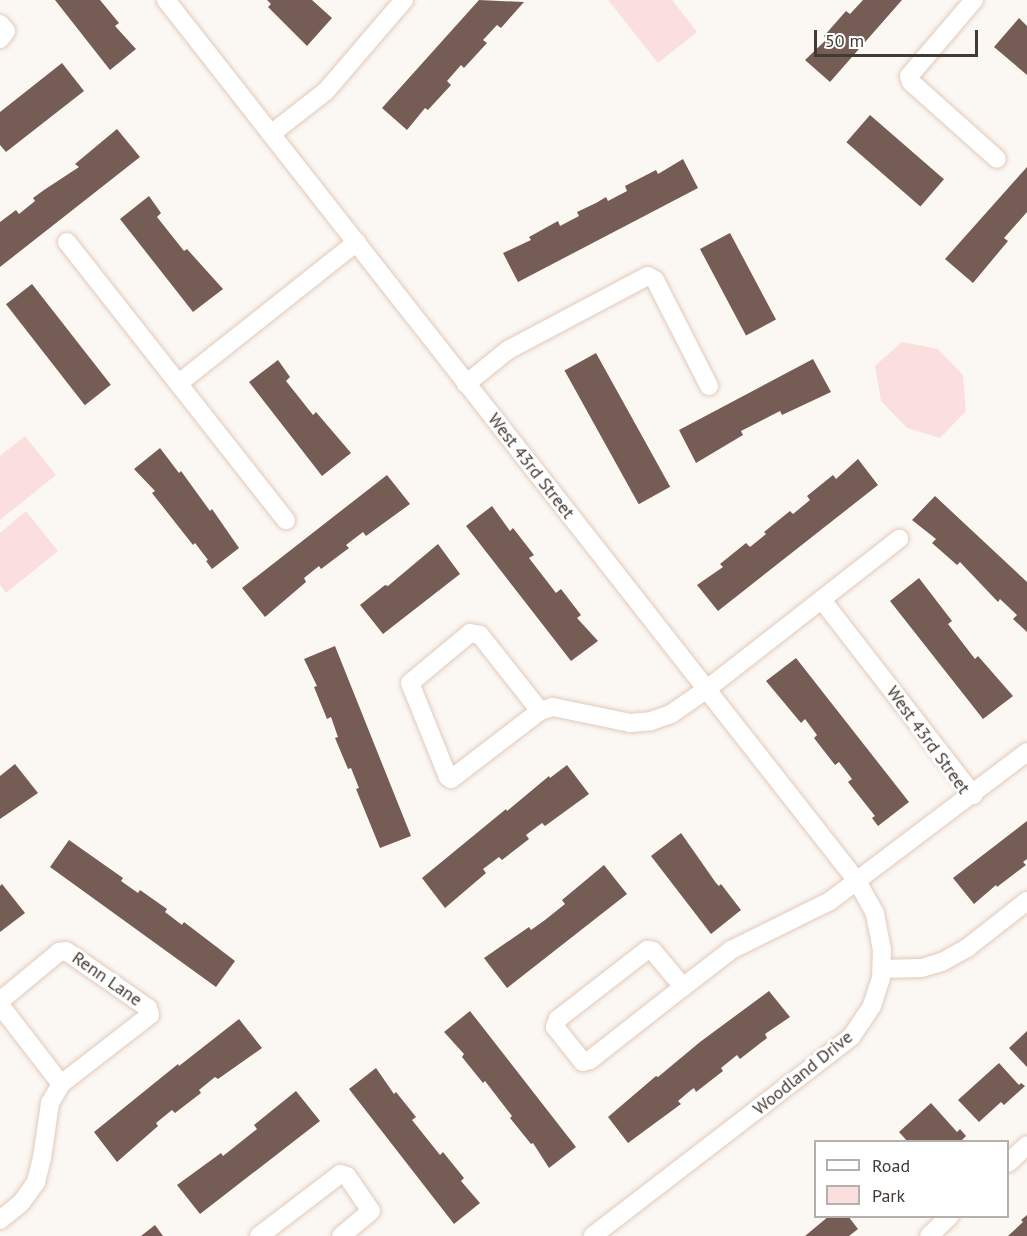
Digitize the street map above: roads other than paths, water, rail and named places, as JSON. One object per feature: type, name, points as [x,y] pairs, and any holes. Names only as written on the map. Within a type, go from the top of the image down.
[{"type":"street","name":"West 43rd Street","points":[[166,0],[857,880],[876,914],[881,932],[882,969]]},
{"type":"street","points":[[271,134],[326,91],[404,0]]},
{"type":"street","points":[[974,0],[909,76],[910,82],[997,159]]},
{"type":"street","points":[[0,24],[6,31],[0,39]]},
{"type":"street","points":[[68,242],[286,520]]},
{"type":"street","points":[[179,383],[357,242]]},
{"type":"street","points":[[466,384],[508,350],[648,276],[655,280],[709,386]]},
{"type":"street","points":[[540,711],[480,635],[474,633],[441,655],[411,683],[448,777],[451,779],[540,711],[553,707],[624,722],[642,722],[671,714],[707,689],[898,539]]},
{"type":"street","name":"West 43rd Street","points":[[683,987],[652,951],[647,950],[558,1019],[555,1027],[580,1060],[587,1062],[731,950],[821,907],[973,795],[822,600]]},
{"type":"street","points":[[973,795],[1027,752]]},
{"type":"street","points":[[882,969],[922,968],[942,962],[967,948],[1027,901]]},
{"type":"street","name":"Renn Lane","points":[[0,1220],[21,1203],[36,1182],[50,1103],[61,1084],[150,1015],[148,1008],[66,951],[59,952],[0,1003],[61,1084]]},
{"type":"street","name":"Woodland Drive","points":[[593,1236],[844,1044],[862,1023],[872,1006],[882,969]]},
{"type":"street","points":[[1009,1162],[1027,1145]]},
{"type":"street","points":[[259,1236],[340,1174],[347,1176],[371,1211],[341,1236]]},
{"type":"street","points":[[929,1236],[948,1218]]}]
